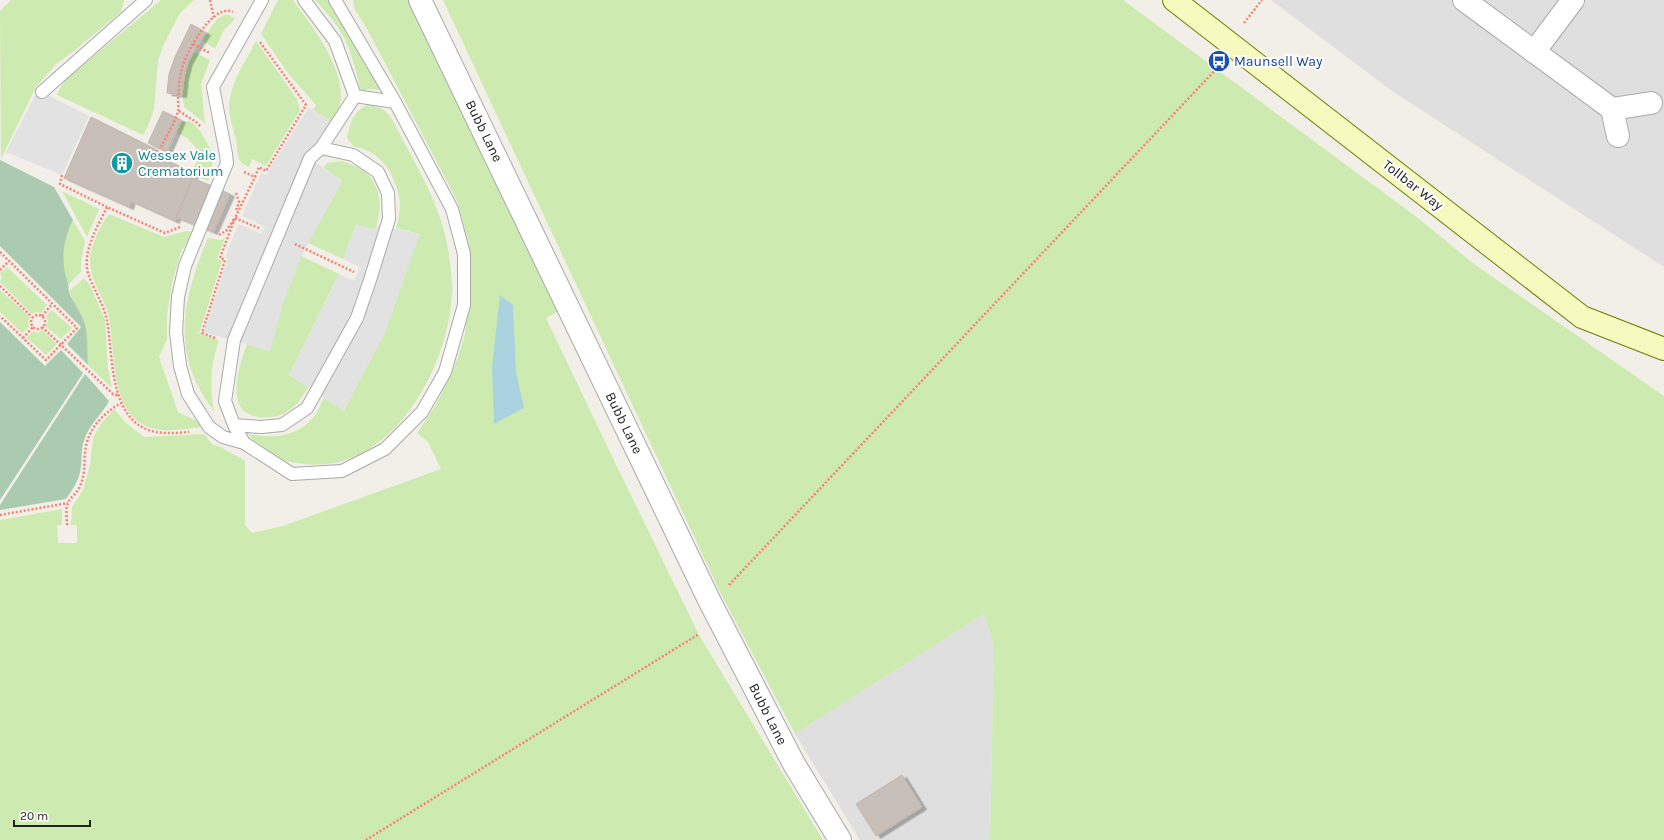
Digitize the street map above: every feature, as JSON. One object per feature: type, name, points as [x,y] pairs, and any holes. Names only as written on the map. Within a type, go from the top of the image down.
[{"type":"main road","name":"Tollbar Way","points":[[1174,0],[1582,317],[1664,349]]},
{"type":"street","name":"Bubb Lane","points":[[420,0],[710,602],[794,764],[840,840]]},
{"type":"street","points":[[1464,0],[1612,109],[1618,136]]},
{"type":"street","points":[[1534,52],[1573,0]]},
{"type":"street","points":[[1612,109],[1651,103]]},
{"type":"lane","points":[[42,92],[146,0]]},
{"type":"lane","points":[[262,0],[213,87],[227,163],[185,266],[178,296],[176,332],[180,366],[188,394],[209,427],[223,437],[244,443],[292,474],[342,471],[385,449],[422,412],[445,372],[464,305],[464,254],[452,208],[395,102],[335,0]]},
{"type":"lane","points":[[304,0],[335,41],[355,96]]},
{"type":"lane","points":[[244,443],[234,424],[225,401],[234,340],[310,158],[321,148],[355,96]]},
{"type":"lane","points":[[355,96],[395,102]]},
{"type":"lane","points":[[234,424],[261,427],[282,425],[307,408],[357,318],[370,280],[389,219],[388,193],[378,172],[353,155],[321,148]]},
{"type":"path","points":[[210,0],[214,18]]},
{"type":"path","points":[[1244,23],[1262,0]]},
{"type":"path","points":[[366,840],[699,635],[710,602],[732,582],[1236,47]]},
{"type":"path","points":[[216,338],[202,333],[225,260],[220,258],[235,218],[259,167],[266,171],[306,105]]},
{"type":"path","points":[[179,111],[196,122],[204,130]]},
{"type":"path","points":[[227,163],[255,177]]},
{"type":"path","points":[[62,175],[60,184],[107,207]]},
{"type":"path","points":[[0,252],[77,328],[46,360],[0,316]]},
{"type":"path","points":[[0,270],[9,261]]},
{"type":"path","points":[[0,286],[32,317]]},
{"type":"path","points":[[42,316],[52,304]]},
{"type":"path","points":[[32,317],[36,315],[42,316]]},
{"type":"path","points":[[33,327],[38,329],[42,326],[44,321],[42,316]]},
{"type":"path","points":[[32,317],[31,323],[33,327]]},
{"type":"path","points":[[42,326],[113,394],[119,396]]},
{"type":"path","points":[[23,338],[33,327]]},
{"type":"path","points":[[67,525],[68,504],[80,487],[85,470],[85,451],[90,435],[99,419],[108,410],[121,403]]},
{"type":"path","points":[[0,515],[68,504]]},
{"type":"shaded area","points":[[1271,0],[1664,0],[1664,267],[1392,91]]},
{"type":"shaded area","points":[[38,90],[89,116],[62,175],[6,152]]},
{"type":"shaded area","points":[[309,107],[331,121],[310,158],[342,181],[300,259],[283,303],[270,351],[204,332],[228,258],[225,256],[239,224],[261,234],[265,227],[242,216],[261,173],[266,175]]},
{"type":"shaded area","points":[[356,224],[375,230],[377,225],[420,234],[385,333],[344,411],[289,375],[339,274],[354,281],[360,267],[343,259]]},
{"type":"shaded area","points":[[984,614],[994,646],[990,840],[860,840],[795,734]]},
{"type":"green space","points":[[11,0],[124,0],[121,12],[57,63],[36,87],[1,159],[0,11]]},
{"type":"green space","points":[[161,0],[194,0],[180,13],[163,46],[158,61],[154,109],[143,135],[57,95],[65,80]]},
{"type":"green space","points":[[278,0],[293,0],[312,26],[331,59],[338,76],[341,92],[339,107],[331,121],[313,110],[316,105],[287,72],[261,34]]},
{"type":"green space","points":[[315,0],[328,0],[381,90],[369,89],[361,91],[353,62],[339,29]]},
{"type":"green space","points":[[353,0],[410,0],[559,311],[546,318],[699,635],[823,840],[0,840],[0,520],[62,509],[62,525],[57,525],[58,543],[77,543],[77,525],[71,525],[72,507],[83,490],[90,465],[93,438],[100,425],[114,409],[126,423],[144,437],[204,434],[213,445],[221,447],[245,461],[245,525],[252,533],[283,526],[441,469],[428,442],[417,433],[436,405],[457,360],[465,334],[470,266],[469,245],[458,203],[366,27],[355,10]]},
{"type":"green space","points":[[443,0],[1123,0],[1418,218],[1474,264],[1664,396],[1664,840],[990,840],[994,646],[984,614],[795,734],[721,594]]},
{"type":"green space","points":[[224,15],[229,15],[235,19],[224,30],[215,49],[202,40],[217,19]]},
{"type":"green space","points":[[256,41],[297,99],[300,110],[266,166],[252,159],[249,167],[239,159],[229,109],[235,82]]},
{"type":"green space","points":[[194,52],[210,60],[201,84],[205,123],[184,107],[184,79]]},
{"type":"green space","points":[[367,105],[375,106],[387,112],[392,119],[438,211],[444,230],[452,281],[448,324],[439,354],[426,383],[409,411],[388,434],[364,452],[336,463],[296,463],[272,456],[260,447],[248,434],[258,436],[276,436],[294,432],[309,422],[316,414],[324,398],[344,411],[420,234],[396,228],[400,201],[397,188],[390,172],[371,152],[354,147],[347,138],[353,118],[358,111]]},
{"type":"green space","points":[[190,121],[201,132],[210,148],[212,163],[208,181],[196,176],[196,172],[192,170],[198,159],[199,151],[187,138],[177,133],[182,122]]},
{"type":"green space","points":[[0,160],[54,187],[73,220],[67,235],[63,259],[69,292],[82,316],[85,325],[88,365],[67,344],[81,327],[0,246]]},
{"type":"green space","points":[[343,161],[363,170],[369,176],[377,190],[380,205],[378,222],[375,230],[356,225],[343,259],[308,243],[342,181],[323,167],[327,163]]},
{"type":"green space","points":[[62,191],[99,209],[87,237]]},
{"type":"green space","points":[[109,214],[164,237],[186,231],[193,232],[181,252],[172,283],[167,315],[167,339],[159,357],[178,412],[199,422],[201,427],[172,430],[150,428],[132,416],[124,404],[115,373],[110,324],[107,310],[94,282],[90,264],[91,251],[95,238]]},
{"type":"green space","points":[[73,220],[85,241],[81,262],[81,272],[69,284],[64,269],[63,260],[67,235]]},
{"type":"green space","points":[[208,238],[221,240],[225,238],[217,259],[222,261],[199,334],[219,340],[214,358],[211,384],[214,411],[200,390],[191,369],[186,348],[185,326],[187,305],[192,283]]},
{"type":"green space","points":[[301,256],[339,274],[289,375],[308,387],[304,395],[291,409],[283,414],[271,417],[258,417],[247,413],[242,409],[237,397],[236,390],[238,374],[242,358],[247,344],[269,351],[283,303]]},
{"type":"green space","points":[[7,267],[47,305],[41,313],[36,312],[32,314],[0,282],[2,278],[0,273]]},
{"type":"green space","points":[[84,278],[90,285],[105,320],[108,369],[112,388],[88,365],[85,326],[69,291]]},
{"type":"green space","points":[[0,290],[30,317],[28,322],[29,327],[22,333],[0,312]]},
{"type":"green space","points":[[52,310],[72,328],[61,339],[45,326],[48,321],[46,316]]},
{"type":"green space","points":[[0,322],[45,366],[61,350],[83,373],[0,500]]},
{"type":"green space","points":[[42,330],[57,344],[46,355],[27,338],[33,331],[38,333]]},
{"type":"green space","points":[[85,374],[109,401],[86,435],[82,447],[81,466],[76,484],[66,499],[0,510],[0,505]]},
{"type":"water","points":[[500,295],[513,305],[516,372],[524,408],[494,424],[492,367]]},
{"type":"building","points":[[191,24],[206,33],[188,62],[184,77],[182,95],[167,93],[169,74],[175,57]]},
{"type":"building","points":[[163,111],[181,120],[167,152],[148,143]]},
{"type":"building","name":"Wessex Vale Crematorium","points":[[91,117],[155,149],[152,154],[195,173],[175,221],[131,201],[129,207],[64,178]]},
{"type":"building","points":[[193,178],[230,194],[213,232],[176,217]]},
{"type":"building","points":[[902,775],[922,807],[876,836],[856,804]]},
{"type":"place","name":"Maunsell Way","points":[[1219,61]]},
{"type":"place","name":"Wessex Vale Crematorium","points":[[122,163]]}]
